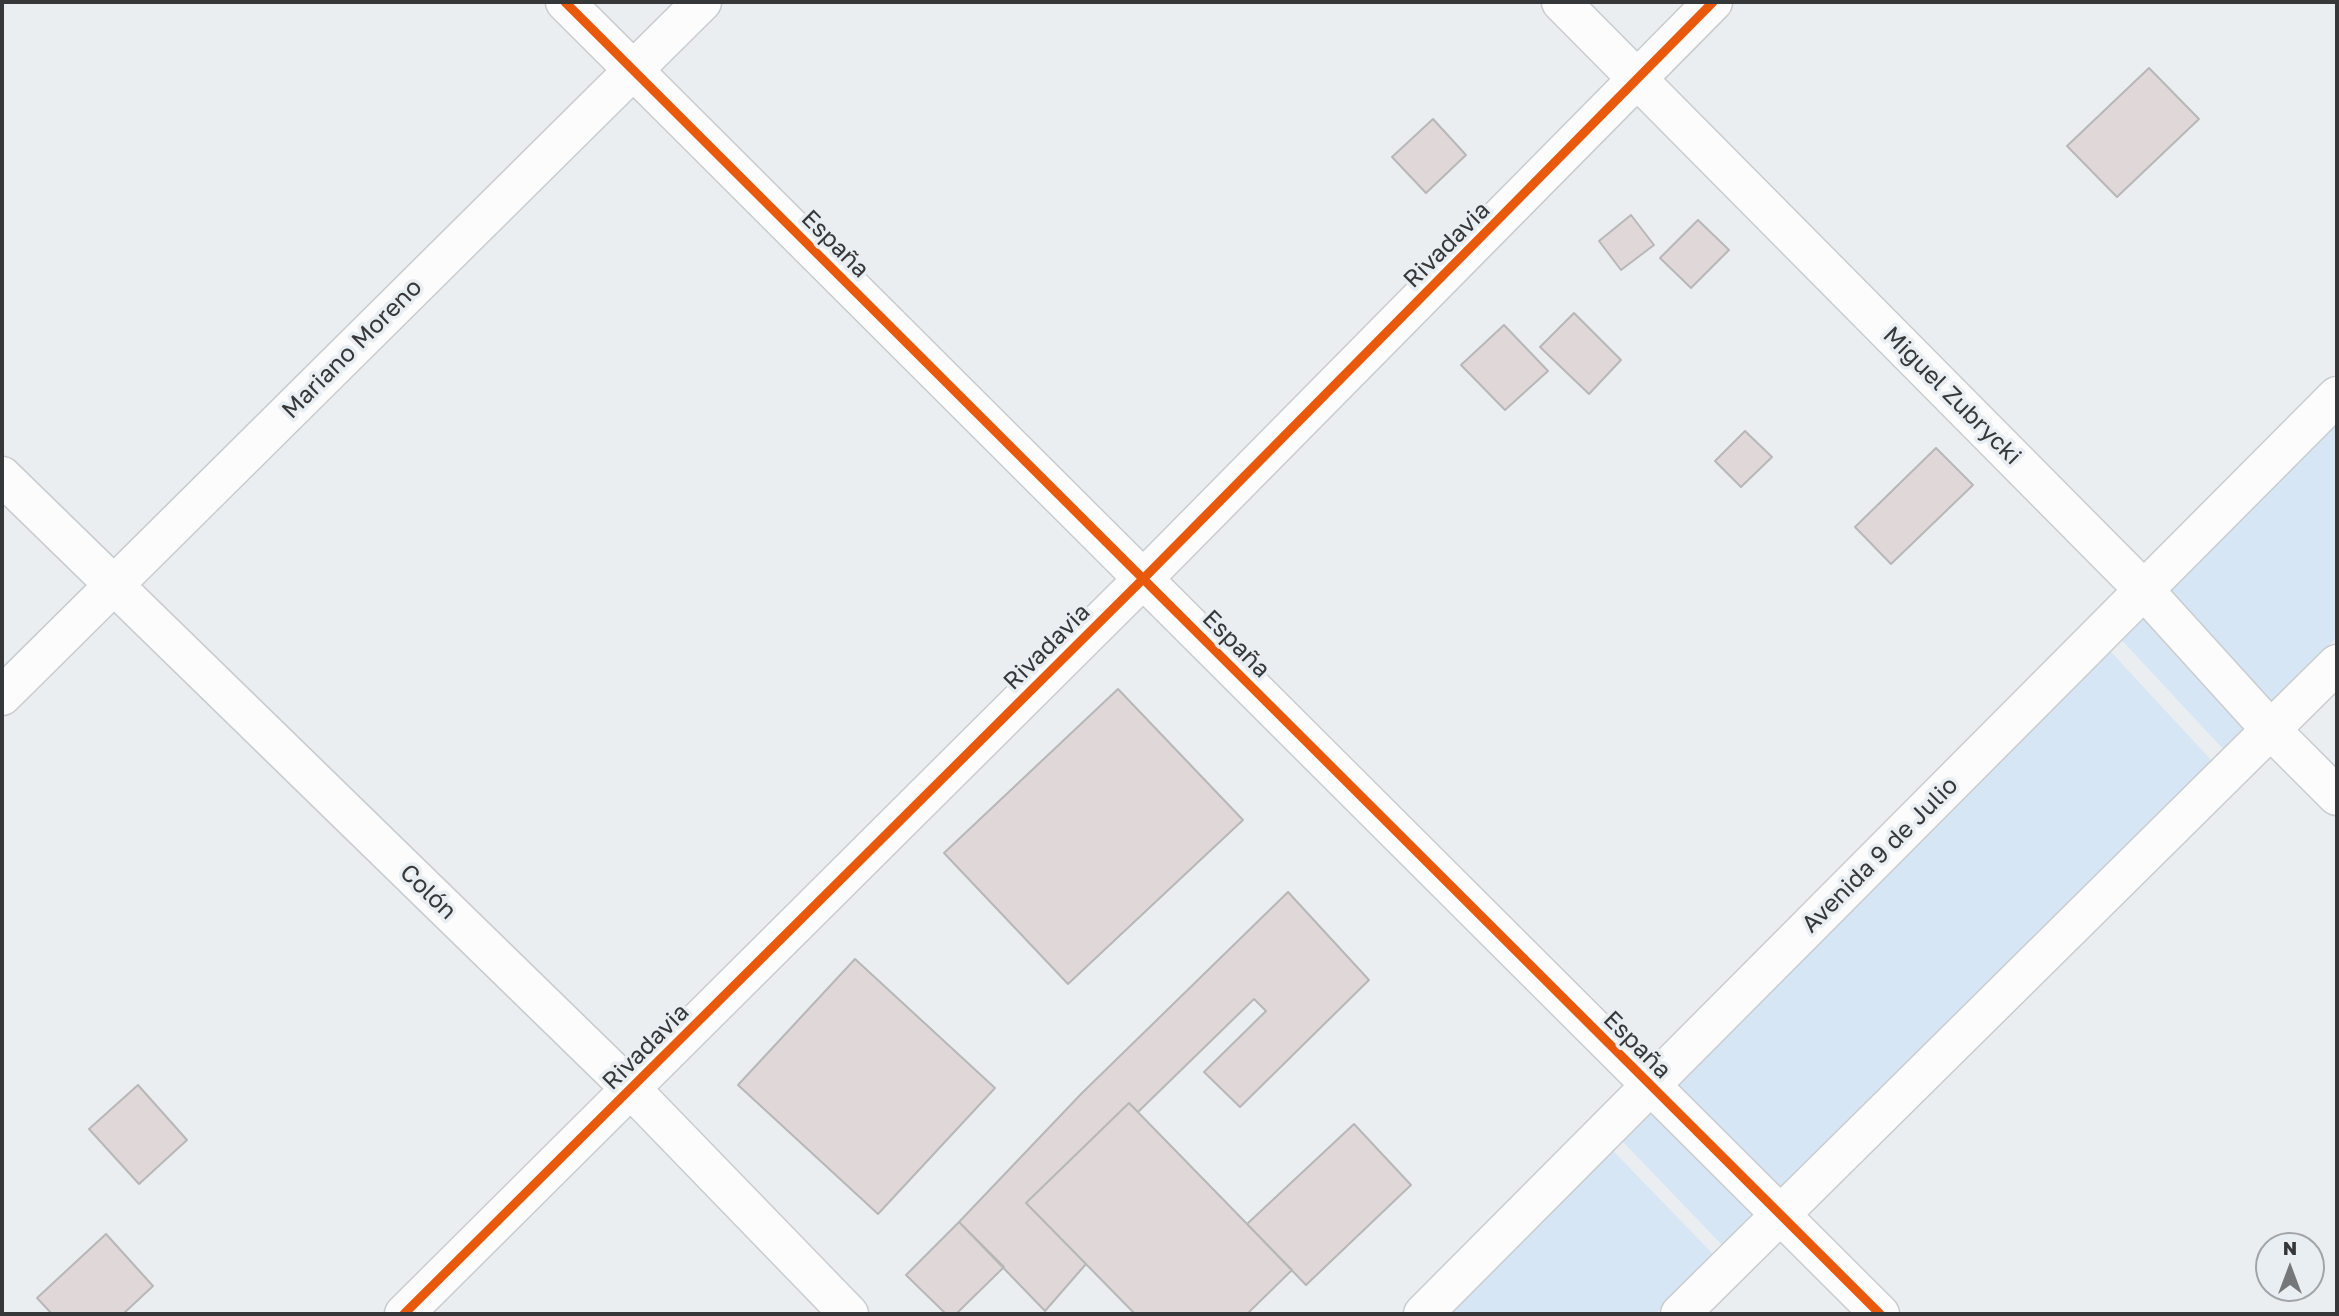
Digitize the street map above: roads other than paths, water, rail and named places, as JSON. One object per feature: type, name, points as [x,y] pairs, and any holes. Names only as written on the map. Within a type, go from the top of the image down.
[{"type":"street","name":"España","points":[[565,2],[1880,1314]]},
{"type":"street","name":"Mariano Moreno","points":[[2,696],[702,2]]},
{"type":"street","name":"Miguel Zubrycki","points":[[1561,2],[2144,590],[2271,730],[2337,796]]},
{"type":"street","name":"Rivadavia","points":[[404,1314],[1143,579],[1713,2]]},
{"type":"street","name":"Avenida 9 de Julio","points":[[1423,1314],[2337,396]]},
{"type":"street","name":"Colón","points":[[2,476],[631,1089],[849,1314]]},
{"type":"street","points":[[1680,1314],[2337,664]]}]
